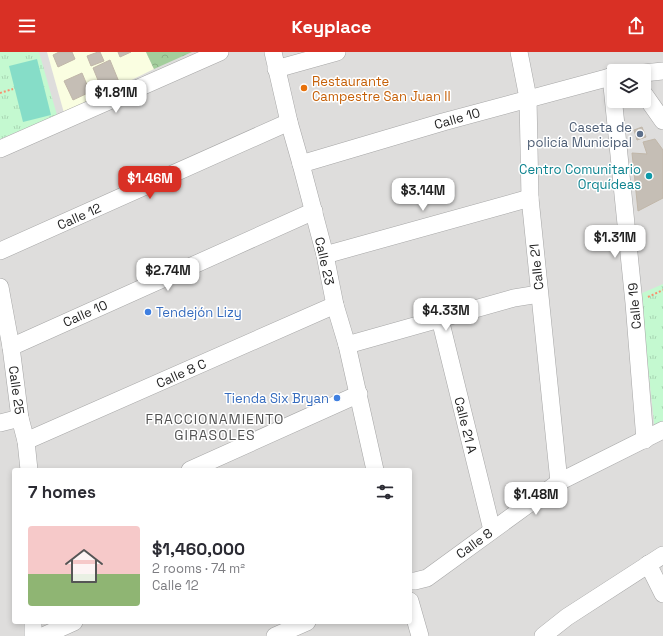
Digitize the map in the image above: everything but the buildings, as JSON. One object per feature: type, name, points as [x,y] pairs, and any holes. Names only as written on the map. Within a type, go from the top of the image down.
[{"type":"street","points":[[0,149],[220,52]]},
{"type":"street","name":"Calle 23","points":[[272,52],[289,122],[325,255],[335,305],[359,394],[375,468]]},
{"type":"street","points":[[276,69],[337,52]]},
{"type":"street","name":"Calle 21","points":[[519,52],[528,98],[530,198],[559,482]]},
{"type":"street","points":[[651,73],[663,72]]},
{"type":"street","name":"Calle 10","points":[[301,164],[528,98],[607,78]]},
{"type":"street","points":[[651,104],[663,121]]},
{"type":"street","name":"Calle 19","points":[[616,108],[645,440]]},
{"type":"street","name":"Calle 12","points":[[0,251],[289,122]]},
{"type":"street","points":[[325,255],[530,198]]},
{"type":"street","name":"Calle 10","points":[[11,347],[314,211]]},
{"type":"street","name":"Calle 25","points":[[0,293],[11,347],[20,418],[26,440],[29,468]]},
{"type":"street","points":[[347,345],[514,298],[539,294]]},
{"type":"street","name":"Calle 8 C","points":[[26,440],[335,305]]},
{"type":"street","name":"Calle 21 A","points":[[440,319],[492,530]]},
{"type":"street","points":[[194,468],[359,394]]},
{"type":"street","points":[[0,424],[20,418]]},
{"type":"street","name":"Calle 8","points":[[412,581],[427,578],[559,482],[663,430]]},
{"type":"street","points":[[543,636],[567,617],[663,555]]},
{"type":"street","points":[[648,564],[663,594]]},
{"type":"street","points":[[412,608],[420,636]]},
{"type":"street","points":[[33,624],[33,636]]},
{"type":"street","points":[[43,636],[70,624]]},
{"type":"street","points":[[275,636],[302,624]]},
{"type":"path","points":[[0,93],[13,89]]},
{"type":"shaded area","points":[[0,52],[663,52],[663,636],[0,636]]},
{"type":"shaded area","points":[[47,52],[146,52],[154,69],[64,113]]},
{"type":"green space","points":[[0,52],[39,52],[57,115],[0,139]]},
{"type":"green space","points":[[146,52],[192,52],[154,69]]},
{"type":"green space","points":[[37,59],[51,115],[23,122],[9,66]]},
{"type":"green space","points":[[663,284],[663,426],[655,431],[640,294]]},
{"type":"place","name":"Restaurante Campestre San Juan II","points":[[304,88]]},
{"type":"place","name":"Caseta de policía Municipal","points":[[640,134]]},
{"type":"place","name":"Centro Comunitario Orquídeas","points":[[649,176]]},
{"type":"place","name":"Tendejón Lizy","points":[[148,312]]},
{"type":"place","name":"Tienda Six Bryan","points":[[337,398]]},
{"type":"district","name":"FRACCIONAMIENTO GIRASOLES","points":[[215,428]]}]
